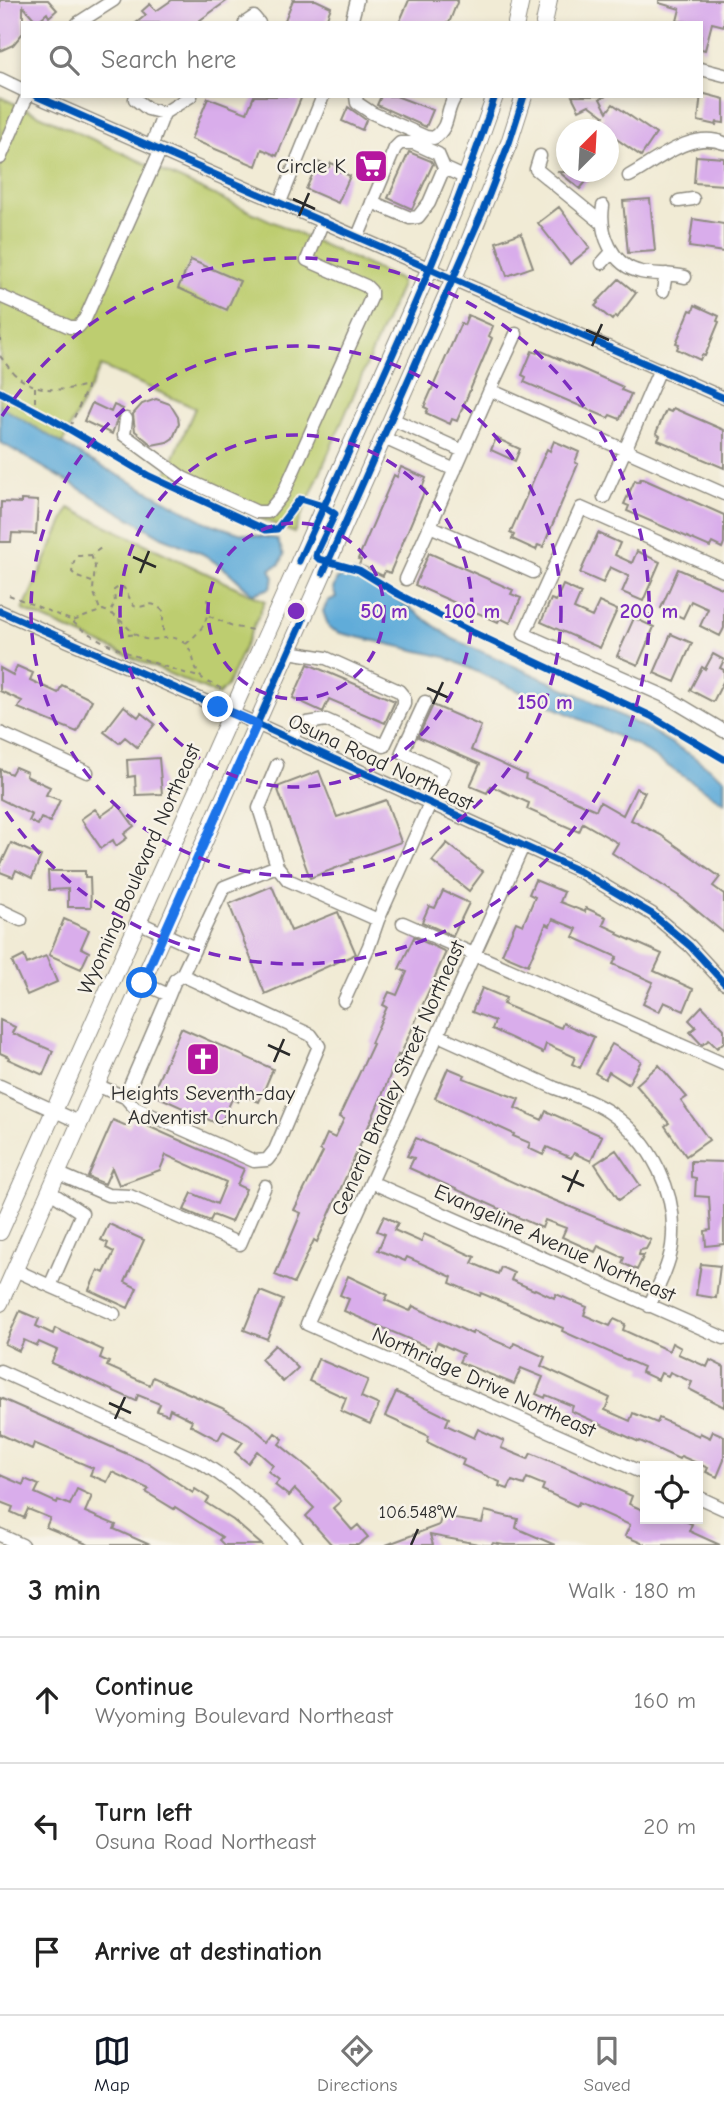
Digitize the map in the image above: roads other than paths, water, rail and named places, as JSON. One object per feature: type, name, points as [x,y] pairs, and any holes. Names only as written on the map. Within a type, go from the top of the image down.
[{"type":"main road","points":[[516,21],[521,0]]},
{"type":"main road","points":[[544,21],[549,0]]},
{"type":"main road","name":"Wyoming Boulevard Northeast","points":[[0,1232],[430,268],[494,98]]},
{"type":"main road","points":[[0,1303],[454,278],[509,142],[521,98]]},
{"type":"street","points":[[81,21],[114,0]]},
{"type":"street","points":[[352,21],[357,0]]},
{"type":"street","points":[[703,70],[724,75]]},
{"type":"street","points":[[0,79],[21,89]]},
{"type":"street","points":[[0,158],[26,98]]},
{"type":"street","points":[[40,98],[724,398]]},
{"type":"street","points":[[135,98],[148,109],[164,113]]},
{"type":"street","points":[[0,296],[70,327],[78,327],[85,319],[155,149],[164,113],[188,98]]},
{"type":"street","points":[[280,202],[322,98]]},
{"type":"street","points":[[356,98],[357,103],[372,113],[434,138],[443,131],[449,118],[450,99]]},
{"type":"street","points":[[433,152],[434,138]]},
{"type":"street","points":[[629,176],[661,165],[682,138],[709,139],[724,143]]},
{"type":"street","points":[[358,236],[400,143],[414,143],[438,154],[444,168],[466,178]]},
{"type":"street","points":[[531,182],[538,162],[602,223]]},
{"type":"street","points":[[372,202],[410,218],[418,217],[429,203],[444,168]]},
{"type":"street","points":[[679,201],[693,199]]},
{"type":"street","points":[[603,206],[602,223],[612,252],[636,271],[675,272],[663,290]]},
{"type":"street","points":[[126,419],[124,435],[183,478],[257,512],[268,512],[283,495],[371,298],[371,290],[366,286],[307,260],[323,221]]},
{"type":"street","points":[[602,263],[612,252]]},
{"type":"street","points":[[406,579],[516,334]]},
{"type":"street","points":[[604,497],[660,369]]},
{"type":"street","points":[[490,390],[724,494]]},
{"type":"street","points":[[392,419],[463,451]]},
{"type":"street","points":[[384,438],[455,470]]},
{"type":"street","points":[[724,570],[580,508],[524,634],[667,697],[724,731]]},
{"type":"street","points":[[430,526],[533,572]]},
{"type":"street","name":"Osuna Road Northeast","points":[[0,611],[257,724],[581,872],[652,914],[690,946],[724,983]]},
{"type":"street","points":[[289,652],[326,658],[399,691],[404,698],[404,704],[384,746],[326,720],[302,724],[290,740]]},
{"type":"street","points":[[344,1001],[444,772],[402,752],[425,702]]},
{"type":"street","points":[[0,733],[88,772]]},
{"type":"street","points":[[277,765],[259,808],[277,866],[288,880],[378,920]]},
{"type":"street","name":"General Bradley Street Northeast","points":[[307,1324],[523,846]]},
{"type":"street","points":[[125,1097],[175,980],[182,975],[224,887],[277,866]]},
{"type":"street","points":[[0,910],[21,920]]},
{"type":"street","points":[[138,922],[195,948]]},
{"type":"street","points":[[402,923],[724,1064]]},
{"type":"street","points":[[96,1085],[125,1097],[135,1108],[254,1161],[267,1160],[275,1150],[319,1046],[311,1035],[182,975]]},
{"type":"street","points":[[142,983],[169,995]]},
{"type":"street","points":[[438,1035],[608,1111],[633,1133],[650,1153],[663,1176],[670,1199],[672,1245],[666,1268],[649,1306]]},
{"type":"street","points":[[0,1086],[79,1122]]},
{"type":"street","points":[[57,1173],[108,1195],[130,1196],[240,1244],[265,1186]]},
{"type":"street","name":"Evangeline Avenue Northeast","points":[[371,1182],[724,1338]]},
{"type":"street","points":[[49,1191],[82,1213],[50,1286]]},
{"type":"street","points":[[15,1270],[114,1314]]},
{"type":"street","name":"Northridge Drive Northeast","points":[[307,1324],[640,1472]]},
{"type":"street","points":[[0,1371],[201,1462],[249,1497],[272,1517],[297,1545]]},
{"type":"street","points":[[703,1499],[724,1509]]},
{"type":"street","points":[[0,1535],[22,1545]]},
{"type":"water","points":[[0,406],[84,457],[206,522],[239,533],[277,539],[284,555],[280,564],[270,569],[274,578],[270,588],[253,594],[229,572],[203,554],[162,537],[0,442]]},
{"type":"water","points":[[354,573],[366,577],[453,639],[577,694],[649,730],[691,755],[724,779],[724,803],[636,745],[445,657],[340,633],[329,628],[323,611],[328,601],[336,597],[333,589],[337,579]]},
{"type":"place","name":"Circle K","points":[[371,166]]},
{"type":"place","name":"Heights Seventh-day Adventist Church","points":[[203,1059]]}]
